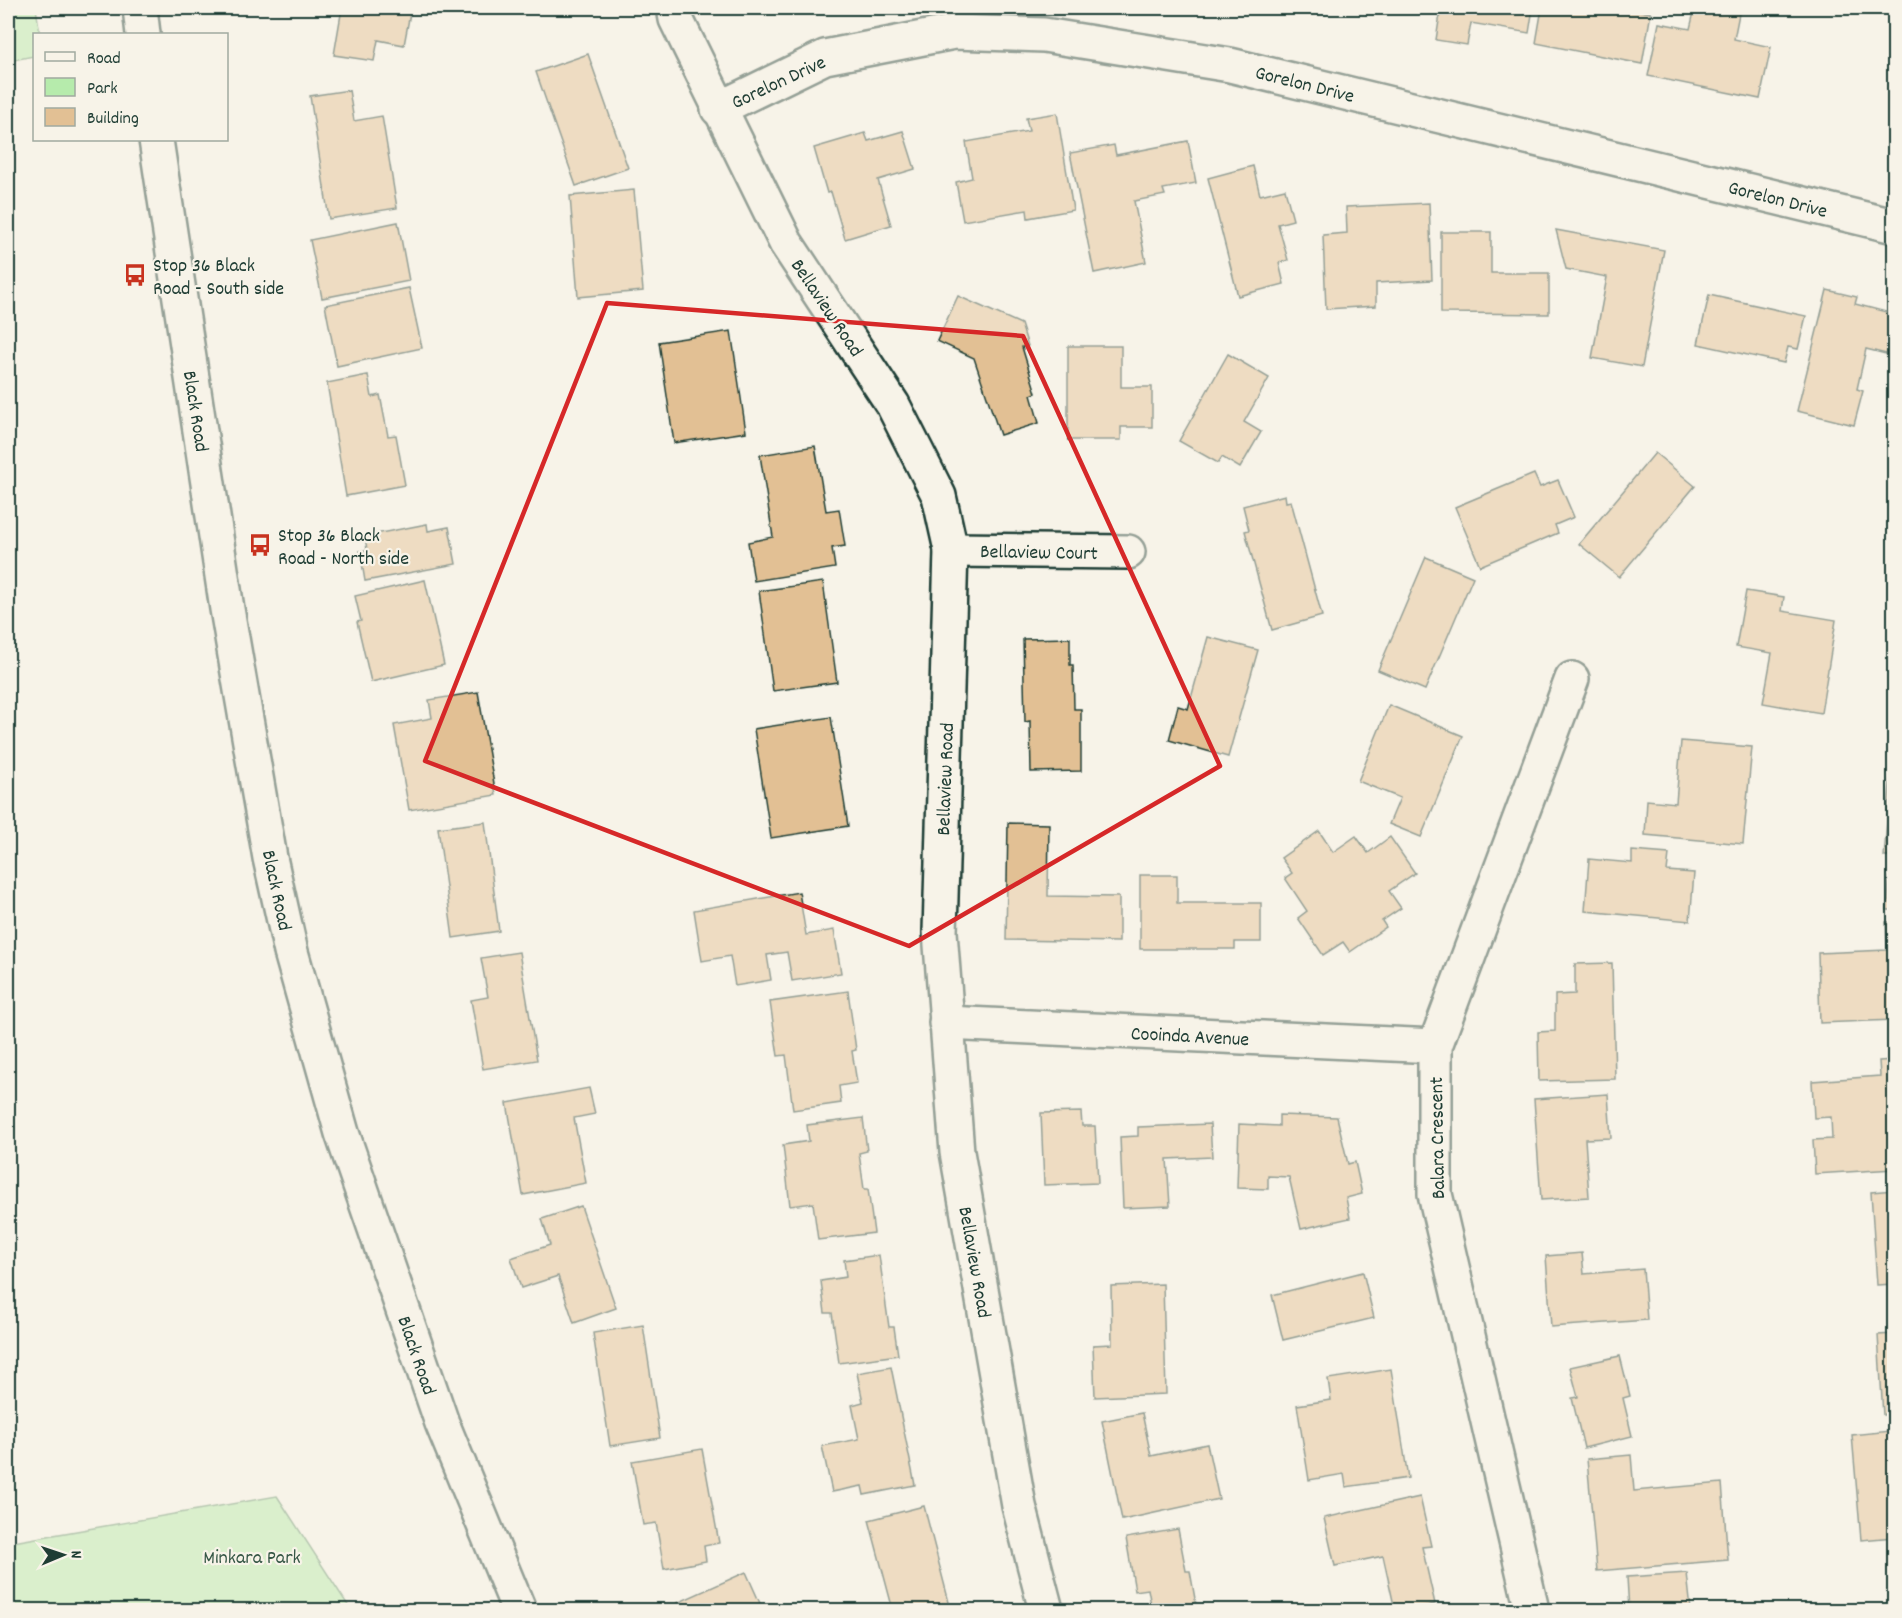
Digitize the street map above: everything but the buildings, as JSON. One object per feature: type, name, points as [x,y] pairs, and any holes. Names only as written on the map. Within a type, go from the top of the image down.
[{"type":"street","points":[[140,8],[143,33]]},
{"type":"street","name":"Bellaview Road","points":[[674,8],[676,20],[718,109],[786,243],[893,405],[939,496],[951,550],[940,932],[957,1152],[1019,1506],[1046,1611]]},
{"type":"street","name":"Gorelon Drive","points":[[718,109],[825,57],[954,32],[1044,35],[1230,65],[1894,226]]},
{"type":"street","name":"Black Road","points":[[156,141],[227,609],[270,858],[291,952],[342,1133],[434,1401],[519,1611]]},
{"type":"street","name":"Bellaview Court","points":[[951,550],[1128,552]]},
{"type":"street","name":"Balara Crescent","points":[[1532,1611],[1435,1194],[1435,1046],[1572,679]]},
{"type":"street","name":"Cooinda Avenue","points":[[946,1023],[1435,1046]]},
{"type":"highlighted area","points":[[607,303],[1023,336],[1220,766],[909,946],[425,761]]},
{"type":"green space","points":[[8,8],[36,8],[40,33],[33,33],[33,56],[8,61]]},
{"type":"green space","name":"Minkara Park","points":[[277,1496],[351,1610],[8,1610],[8,1543]]},
{"type":"place","name":"Stop 36 Black Road - South side","points":[[135,275]]},
{"type":"place","name":"Stop 36 Black Road - North side","points":[[260,545]]}]
